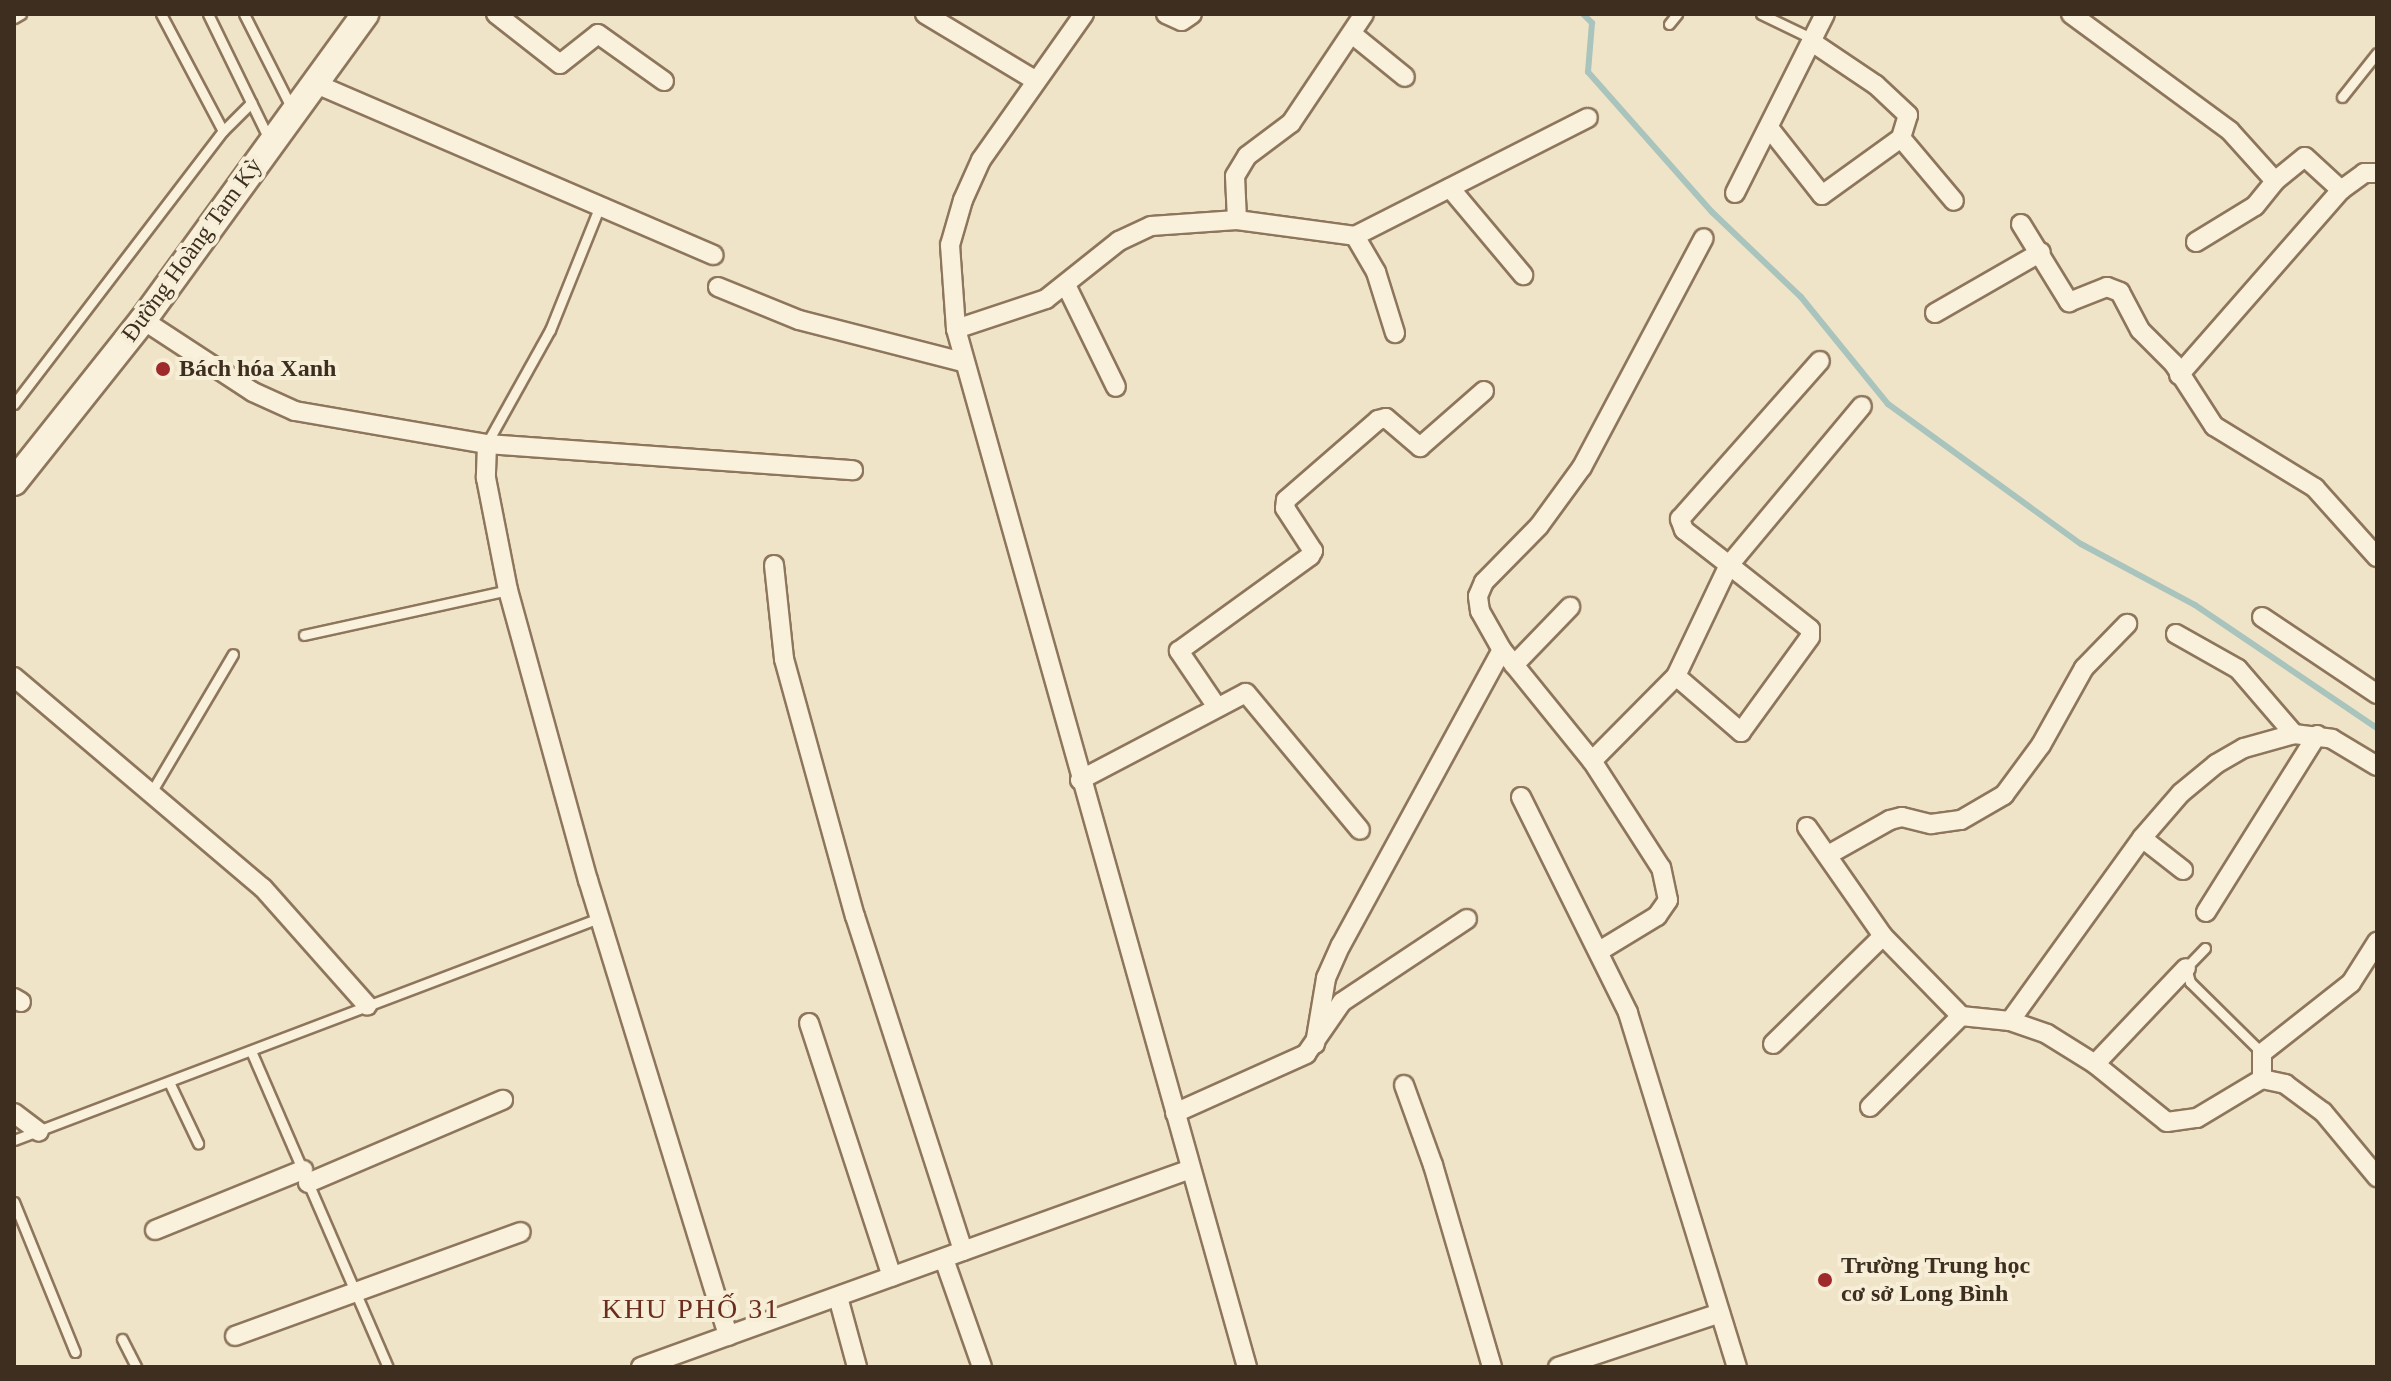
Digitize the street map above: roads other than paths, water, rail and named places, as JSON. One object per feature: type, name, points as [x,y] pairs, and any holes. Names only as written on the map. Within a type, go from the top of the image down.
[{"type":"street","name":"Đường Hoàng Tam Kỳ","points":[[14,482],[143,320],[365,14]]},
{"type":"street","points":[[496,14],[560,64],[598,34],[664,81]]},
{"type":"street","points":[[925,14],[1035,80]]},
{"type":"street","points":[[1084,14],[981,160],[956,217],[950,270],[956,329],[962,362],[1175,1113],[1188,1170],[1247,1367]]},
{"type":"street","points":[[1166,14],[1182,21],[1192,14]]},
{"type":"street","points":[[1237,220],[1235,176],[1247,156],[1291,123],[1364,14]]},
{"type":"street","points":[[1735,193],[1770,129],[1825,14]]},
{"type":"street","points":[[2071,14],[2230,131],[2275,181]]},
{"type":"street","points":[[1352,34],[1405,77]]},
{"type":"street","points":[[1770,129],[1822,195],[1901,138],[1908,115],[1876,85],[1813,40]]},
{"type":"street","points":[[314,83],[714,255]]},
{"type":"street","points":[[956,329],[1030,306],[1067,287],[1119,241],[1151,226],[1237,220],[1355,236],[1588,118]]},
{"type":"street","points":[[1901,138],[1954,201]]},
{"type":"street","points":[[2196,242],[2255,206],[2275,181],[2305,157],[2341,190]]},
{"type":"street","points":[[2179,375],[2341,190],[2364,173],[2377,173]]},
{"type":"street","points":[[1450,188],[1523,275]]},
{"type":"street","points":[[2021,224],[2069,302],[2107,287],[2120,292],[2140,330],[2179,375],[2214,426],[2315,488],[2377,557]]},
{"type":"street","points":[[1355,236],[1376,272],[1395,333]]},
{"type":"street","points":[[1601,950],[1657,916],[1668,900],[1661,868],[1592,761],[1508,657],[1480,611],[1478,596],[1484,582],[1539,526],[1582,467],[1704,238]]},
{"type":"street","points":[[1935,313],[2041,252]]},
{"type":"street","points":[[718,287],[799,320],[962,362]]},
{"type":"street","points":[[1067,287],[1116,387]]},
{"type":"street","points":[[143,320],[253,392],[295,411],[487,444],[853,470]]},
{"type":"street","points":[[1676,676],[1741,732],[1810,637],[1810,629],[1684,530],[1680,519],[1820,361]]},
{"type":"street","points":[[1217,707],[1179,651],[1310,556],[1313,551],[1285,508],[1286,500],[1378,420],[1386,418],[1420,447],[1484,391]]},
{"type":"street","points":[[1592,761],[1676,676],[1729,565],[1862,406]]},
{"type":"street","points":[[487,444],[486,478],[508,590],[599,918],[728,1336]]},
{"type":"street","points":[[774,565],[784,659],[855,916],[963,1251]]},
{"type":"street","points":[[1315,1044],[1326,978],[1341,945],[1508,657],[1570,607]]},
{"type":"street","points":[[2262,617],[2377,694]]},
{"type":"street","points":[[1828,855],[1890,820],[1902,817],[1931,824],[1961,820],[2004,795],[2041,745],[2084,668],[2127,624]]},
{"type":"street","points":[[2176,634],[2238,669],[2294,734]]},
{"type":"street","points":[[14,677],[263,888],[367,1005]]},
{"type":"street","points":[[1080,780],[1237,695],[1253,696],[1360,830]]},
{"type":"street","points":[[2010,1021],[2142,838],[2181,793],[2216,764],[2244,748],[2294,734],[2317,735],[2377,766]]},
{"type":"street","points":[[2206,912],[2317,735]]},
{"type":"street","points":[[1521,797],[1601,950],[1628,1013],[1717,1314],[1737,1367]]},
{"type":"street","points":[[1807,827],[1883,936],[1961,1016],[2010,1021],[2047,1034],[2095,1064],[2167,1122],[2197,1118],[2262,1079]]},
{"type":"street","points":[[2142,838],[2183,870]]},
{"type":"street","points":[[1175,1113],[1295,1060],[1315,1044],[1342,1002],[1467,919]]},
{"type":"street","points":[[1773,1044],[1883,936]]},
{"type":"street","points":[[2262,1079],[2262,1053],[2351,983],[2377,942]]},
{"type":"street","points":[[2095,1064],[2186,968]]},
{"type":"street","points":[[1870,1107],[1961,1016]]},
{"type":"street","points":[[809,1023],[892,1277]]},
{"type":"street","points":[[2262,1079],[2302,1093],[2377,1177]]},
{"type":"street","points":[[1404,1085],[1492,1367]]},
{"type":"street","points":[[155,1230],[503,1100]]},
{"type":"street","points":[[14,1113],[39,1132]]},
{"type":"street","points":[[652,1365],[1188,1170]]},
{"type":"street","points":[[235,1336],[521,1232]]},
{"type":"street","points":[[944,1259],[982,1367]]},
{"type":"street","points":[[838,1297],[857,1367]]},
{"type":"street","points":[[1558,1367],[1717,1314]]},
{"type":"lane","points":[[14,18],[21,14]]},
{"type":"lane","points":[[161,14],[223,131]]},
{"type":"lane","points":[[208,14],[270,142]]},
{"type":"lane","points":[[244,14],[293,112]]},
{"type":"lane","points":[[1669,24],[1677,14]]},
{"type":"lane","points":[[1761,14],[1813,40]]},
{"type":"lane","points":[[2342,97],[2377,53]]},
{"type":"lane","points":[[14,404],[223,131],[251,103]]},
{"type":"lane","points":[[487,444],[550,330],[599,208]]},
{"type":"lane","points":[[304,635],[508,590]]},
{"type":"lane","points":[[152,791],[233,654]]},
{"type":"lane","points":[[14,1140],[599,918]]},
{"type":"lane","points":[[2205,948],[2186,968],[2190,982],[2262,1053]]},
{"type":"lane","points":[[251,1051],[388,1367]]},
{"type":"lane","points":[[169,1082],[198,1143]]},
{"type":"lane","points":[[14,1202],[75,1352]]},
{"type":"lane","points":[[122,1339],[136,1367]]},
{"type":"waterway","points":[[1583,14],[1592,23],[1588,72],[1712,212],[1801,297],[1888,404],[2081,544],[2195,605],[2377,728]]},
{"type":"place","name":"Bách hóa Xanh","points":[[163,369]]},
{"type":"place","name":"Trường Trung học cơ sở Long Bình","points":[[1825,1280]]},
{"type":"district","name":"KHU PHỐ 31","points":[[691,1309]]}]
